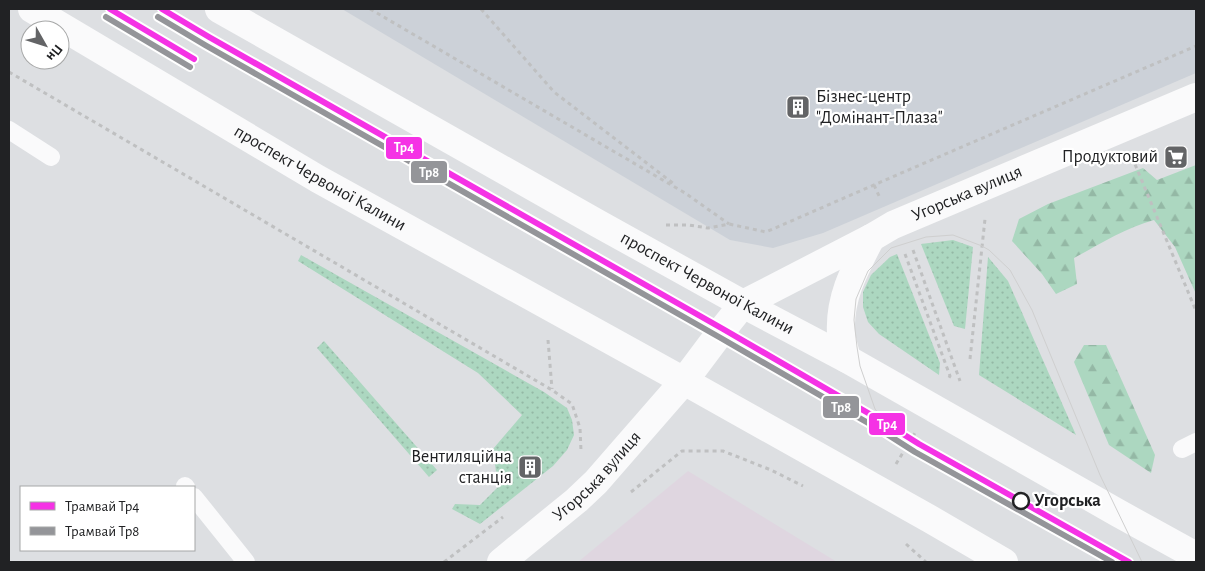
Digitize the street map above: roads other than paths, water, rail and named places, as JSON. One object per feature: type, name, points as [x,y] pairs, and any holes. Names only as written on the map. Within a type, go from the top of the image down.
[{"type":"main road","name":"проспект Червоної Калини","points":[[219,9],[743,304],[932,406],[1196,556]]},
{"type":"main road","name":"проспект Червоної Калини","points":[[43,16],[318,179],[684,381],[1004,562]]},
{"type":"main road","name":"Угорська вулиця","points":[[501,562],[596,482],[684,381],[743,304],[893,225],[1196,98]]},
{"type":"main road","points":[[848,359],[842,335],[842,315],[848,284],[871,238]]},
{"type":"lane","points":[[9,130],[51,157]]},
{"type":"lane","points":[[195,499],[246,562]]},
{"type":"tram line","name":"Тр4","points":[[110,9],[194,59]]},
{"type":"tram line","name":"Тр4","points":[[162,9],[723,329],[919,444],[1129,562]]},
{"type":"tram line","name":"Тр8","points":[[106,17],[190,67]]},
{"type":"tram line","name":"Тр8","points":[[158,17],[719,337],[915,452],[1112,562]]},
{"type":"tram line","points":[[887,424],[875,409],[860,366],[857,347],[854,320],[856,299],[868,271],[891,248],[926,237],[953,235],[982,246],[989,250],[1010,270],[1032,310],[1100,475],[1142,562]]},
{"type":"place","name":"Бізнес-центр \"Домінант-Плаза\"","points":[[798,107]]},
{"type":"place","name":"Продуктовий","points":[[1176,157]]},
{"type":"place","name":"Вентиляційна станція","points":[[530,467]]},
{"type":"place","name":"Угорська","points":[[1021,501]]}]
